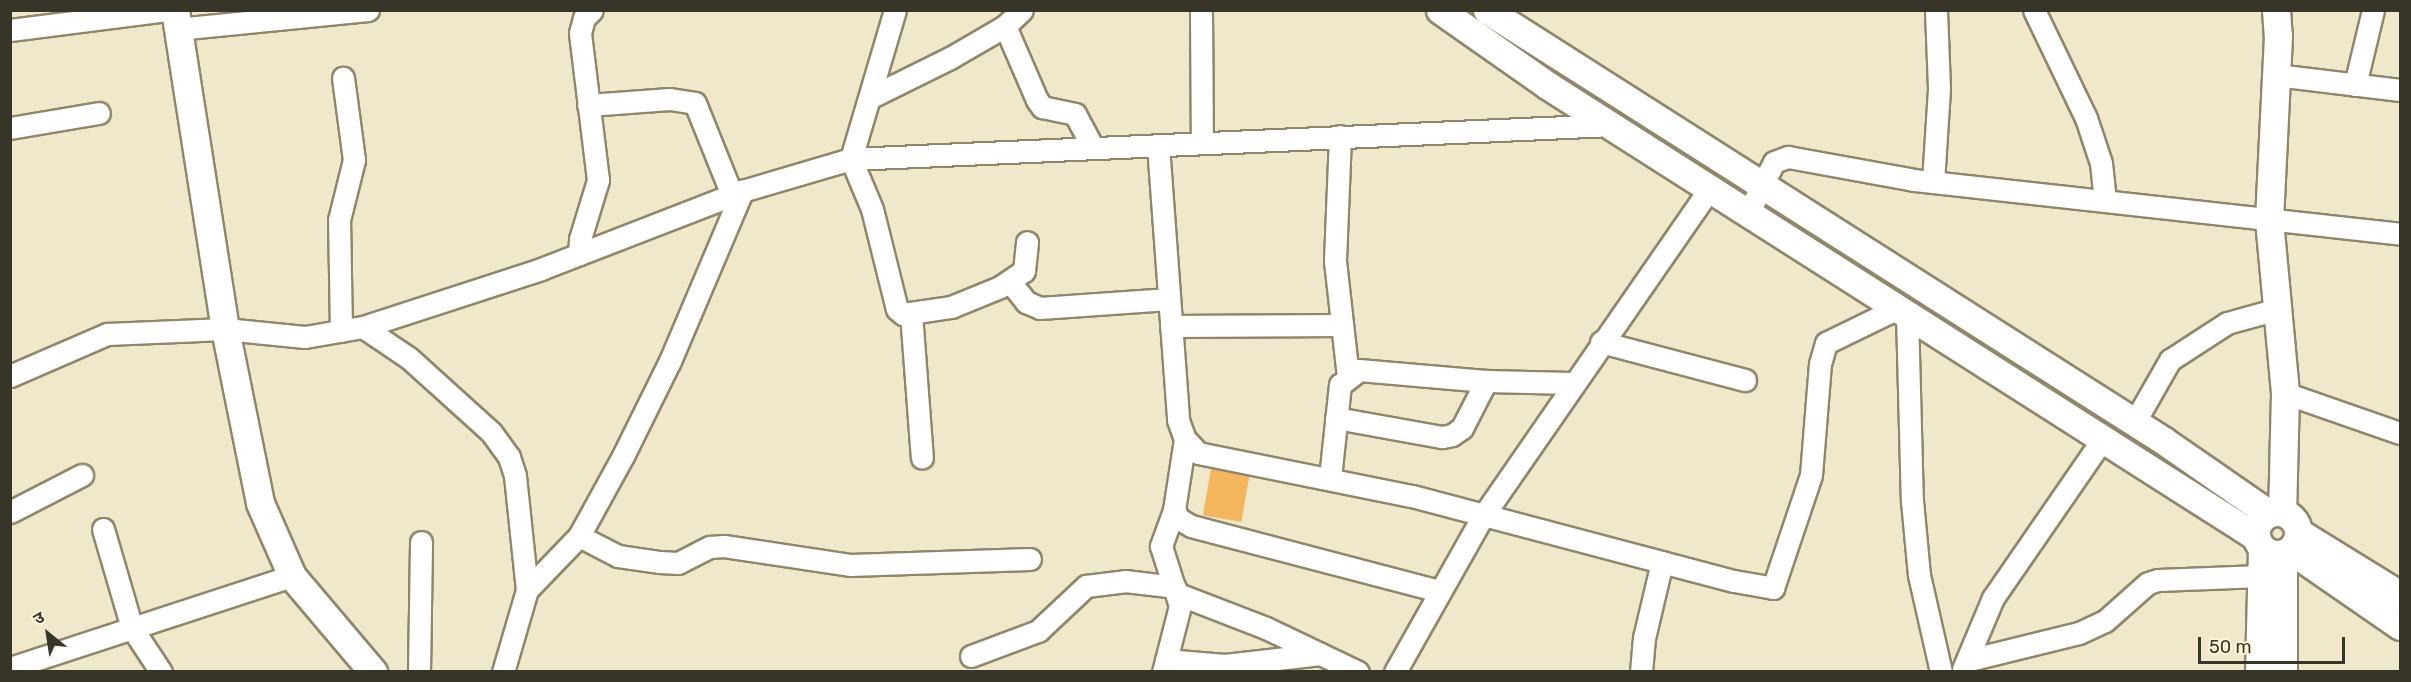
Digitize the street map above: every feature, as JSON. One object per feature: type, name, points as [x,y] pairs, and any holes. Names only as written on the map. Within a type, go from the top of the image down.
[{"type":"street","points":[[10,30],[174,17],[368,10]]},
{"type":"street","points":[[579,254],[580,239],[598,180],[580,33],[584,18],[592,10]]},
{"type":"street","points":[[895,10],[851,159],[872,208],[894,302],[903,314],[972,301],[1010,282],[1024,271],[1027,242]]},
{"type":"street","points":[[871,97],[1005,26],[1022,10]]},
{"type":"street","points":[[1200,10],[1202,143]]},
{"type":"street","points":[[1440,10],[1610,125],[2102,440],[2277,535],[2400,595]]},
{"type":"street","points":[[1487,10],[1761,188],[2134,423],[2277,535],[2400,626]]},
{"type":"street","points":[[1933,182],[1939,88],[1936,10]]},
{"type":"street","points":[[2034,10],[2086,118],[2100,163],[2105,201]]},
{"type":"street","points":[[2276,10],[2276,75],[2269,220],[2285,393],[2277,535],[2283,672]]},
{"type":"street","points":[[2355,85],[2373,10]]},
{"type":"street","points":[[174,17],[225,329],[260,503],[292,576],[373,672]]},
{"type":"street","points":[[1005,26],[1036,100],[1042,107],[1075,114],[1093,148]]},
{"type":"street","points":[[2276,75],[2400,90]]},
{"type":"street","points":[[341,331],[339,220],[354,160],[343,78]]},
{"type":"street","points":[[527,591],[579,536],[670,362],[737,193],[695,103],[670,99],[588,105]]},
{"type":"street","points":[[10,128],[99,113]]},
{"type":"street","points":[[10,376],[107,334],[225,329],[305,337],[363,327],[579,254],[737,193],[851,159],[1610,125]]},
{"type":"street","points":[[1340,136],[1335,261],[1348,376]]},
{"type":"street","points":[[1158,145],[1178,420],[1185,439],[1198,453],[1330,478],[1773,588],[1811,475],[1820,364],[1826,343],[1902,311]]},
{"type":"street","points":[[1748,213],[1779,157],[1933,182],[2400,234]]},
{"type":"street","points":[[1395,672],[1438,591],[1483,516],[1572,383],[1710,188]]},
{"type":"street","points":[[1010,282],[1026,302],[1040,308],[1169,299]]},
{"type":"street","points":[[2134,423],[2170,360],[2227,323],[2277,309]]},
{"type":"street","points":[[1902,311],[1912,501],[1918,565],[1941,672]]},
{"type":"street","points":[[911,313],[922,458]]},
{"type":"street","points":[[1171,326],[1342,325]]},
{"type":"street","points":[[363,327],[409,358],[491,432],[509,457],[515,476],[527,591],[503,672]]},
{"type":"street","points":[[1601,342],[1745,380]]},
{"type":"street","points":[[1330,478],[1340,385],[1348,376],[1359,370],[1486,381],[1572,383]]},
{"type":"street","points":[[1336,418],[1442,437],[1452,435],[1462,428],[1486,381]]},
{"type":"street","points":[[2285,393],[2400,433]]},
{"type":"street","points":[[1185,439],[1174,510],[1161,546],[1180,606],[1165,666],[1225,664],[1320,654]]},
{"type":"street","points":[[1965,666],[1993,598],[2102,440]]},
{"type":"street","points":[[10,512],[82,475]]},
{"type":"street","points":[[1174,510],[1179,519],[1191,526],[1438,591]]},
{"type":"street","points":[[103,529],[132,628],[161,672]]},
{"type":"street","points":[[2259,672],[2261,576],[2277,535]]},
{"type":"street","points":[[579,536],[618,556],[678,563],[710,547],[724,546],[850,565],[1030,559]]},
{"type":"street","points":[[419,672],[421,542]]},
{"type":"street","points":[[1641,672],[1644,638],[1662,562]]},
{"type":"street","points":[[10,668],[292,576]]},
{"type":"street","points":[[1965,666],[2079,633],[2105,621],[2148,583],[2158,580],[2261,576]]},
{"type":"street","points":[[971,656],[1038,631],[1086,585],[1125,581],[1177,591],[1266,628],[1358,672]]},
{"type":"building","points":[[1211,469],[1249,476],[1241,522],[1203,515]]}]
